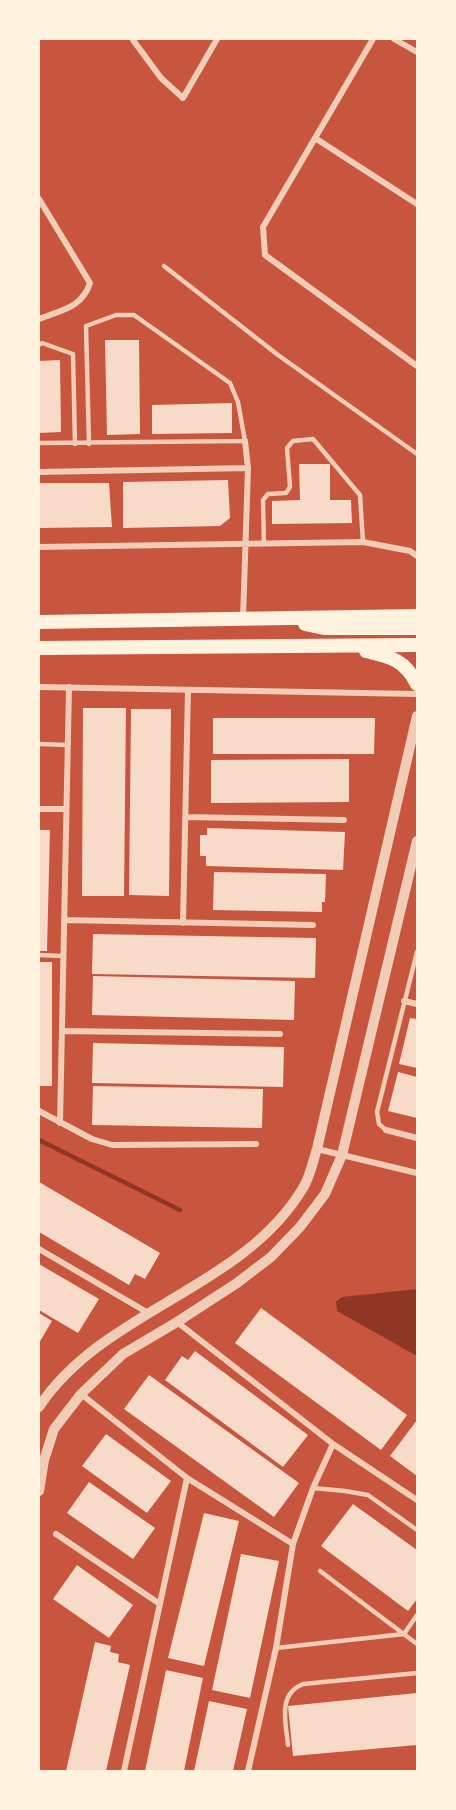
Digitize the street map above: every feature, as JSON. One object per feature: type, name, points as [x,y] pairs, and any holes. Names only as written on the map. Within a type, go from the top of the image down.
[{"type":"main road","points":[[39,622],[417,616]]},
{"type":"main road","points":[[286,619],[324,628],[417,628]]},
{"type":"main road","points":[[39,648],[417,645]]},
{"type":"main road","points":[[348,647],[396,660],[409,669],[417,684]]},
{"type":"street","points":[[133,40],[160,78],[183,98],[217,39]]},
{"type":"street","points":[[373,39],[263,227],[265,255],[417,366]]},
{"type":"street","points":[[394,39],[417,52]]},
{"type":"street","points":[[315,138],[417,204]]},
{"type":"street","points":[[39,199],[90,284],[87,294],[80,303],[39,319]]},
{"type":"street","points":[[243,620],[248,468],[244,441]]},
{"type":"street","points":[[39,472],[248,468]]},
{"type":"street","points":[[39,548],[363,542],[410,551],[417,556]]},
{"type":"street","points":[[39,687],[417,693]]},
{"type":"street","points":[[60,1122],[69,687]]},
{"type":"street","points":[[183,922],[188,690]]},
{"type":"street","points":[[39,1407],[48,1394],[77,1364],[256,1244],[285,1213],[304,1186],[317,1149],[417,716]]},
{"type":"street","points":[[39,808],[66,809]]},
{"type":"street","points":[[186,817],[344,820]]},
{"type":"street","points":[[39,1491],[41,1460],[54,1429],[81,1394],[123,1354],[177,1322],[271,1257],[300,1227],[325,1194],[342,1155],[417,841]]},
{"type":"street","points":[[64,921],[313,925]]},
{"type":"street","points":[[404,1001],[417,1004]]},
{"type":"street","points":[[62,1032],[280,1034]]},
{"type":"street","points":[[39,1111],[92,1139],[112,1145],[256,1144]]},
{"type":"street","points":[[386,1130],[417,1138]]},
{"type":"street","points":[[317,1149],[417,1173]]},
{"type":"street","points":[[39,1249],[150,1314]]},
{"type":"street","points":[[177,1322],[333,1444],[417,1500]]},
{"type":"street","points":[[81,1394],[187,1478],[293,1544]]},
{"type":"street","points":[[248,1771],[276,1648],[293,1544],[313,1488],[333,1444]]},
{"type":"street","points":[[124,1771],[187,1478]]},
{"type":"street","points":[[56,1534],[160,1604]]},
{"type":"lane","points":[[164,266],[278,355],[417,454]]},
{"type":"lane","points":[[39,443],[89,444],[244,441],[238,402],[230,383],[134,315],[116,315],[86,326],[89,444]]},
{"type":"lane","points":[[39,345],[42,343],[73,354],[75,444]]},
{"type":"lane","points":[[74,390],[88,389]]},
{"type":"lane","points":[[264,544],[263,500],[268,494],[286,493],[290,487],[287,448],[293,441],[313,439],[360,495],[363,542]]},
{"type":"lane","points":[[39,744],[68,745]]},
{"type":"lane","points":[[386,1130],[379,1124],[377,1112],[417,952]]},
{"type":"lane","points":[[39,955],[63,956]]},
{"type":"lane","points":[[313,1488],[368,1495],[417,1530]]},
{"type":"lane","points":[[320,1571],[417,1644]]},
{"type":"lane","points":[[276,1648],[404,1634],[417,1615]]},
{"type":"lane","points":[[288,1745],[284,1710],[289,1693],[295,1687],[303,1684],[417,1673]]},
{"type":"shaded area","points":[[417,1289],[417,1356],[337,1311],[336,1302],[342,1297]]},
{"type":"building","points":[[105,340],[139,340],[140,434],[107,435]]},
{"type":"building","points":[[60,360],[61,432],[39,433],[39,361]]},
{"type":"building","points":[[232,403],[232,433],[152,434],[152,405]]},
{"type":"building","points":[[299,464],[330,464],[330,500],[351,500],[352,523],[272,524],[272,501],[300,500]]},
{"type":"building","points":[[228,480],[230,518],[220,526],[123,528],[123,482]]},
{"type":"building","points":[[39,483],[109,483],[112,527],[39,528]]},
{"type":"building","points":[[83,708],[126,708],[124,896],[82,896]]},
{"type":"building","points":[[131,709],[171,709],[169,896],[129,895]]},
{"type":"building","points":[[213,718],[375,718],[374,754],[213,754]]},
{"type":"building","points":[[349,759],[349,802],[211,803],[211,760]]},
{"type":"building","points":[[207,828],[345,832],[343,870],[206,866],[206,856],[200,856],[200,835],[207,835]]},
{"type":"building","points":[[39,830],[50,830],[47,951],[39,951]]},
{"type":"building","points":[[214,872],[326,874],[325,902],[322,902],[322,912],[213,910]]},
{"type":"building","points":[[93,934],[316,938],[315,978],[92,974]]},
{"type":"building","points":[[39,962],[52,962],[52,1086],[39,1086]]},
{"type":"building","points":[[93,976],[295,981],[294,1020],[92,1015]]},
{"type":"building","points":[[410,1018],[417,1019],[417,1068],[399,1064]]},
{"type":"building","points":[[93,1043],[284,1047],[283,1087],[92,1083]]},
{"type":"building","points":[[398,1072],[417,1077],[417,1118],[388,1111]]},
{"type":"building","points":[[93,1086],[263,1089],[262,1128],[92,1125]]},
{"type":"building","points":[[39,1182],[160,1253],[145,1279],[135,1274],[129,1285],[39,1232]]},
{"type":"building","points":[[39,1264],[99,1299],[78,1333],[39,1310]]},
{"type":"building","points":[[261,1308],[407,1415],[381,1450],[235,1343]]},
{"type":"building","points":[[39,1313],[52,1321],[39,1343]]},
{"type":"building","points":[[195,1351],[308,1435],[283,1467],[165,1380],[182,1356],[188,1360]]},
{"type":"building","points":[[149,1375],[299,1483],[274,1517],[124,1409]]},
{"type":"building","points":[[417,1420],[417,1476],[390,1456]]},
{"type":"building","points":[[106,1434],[171,1481],[147,1513],[82,1466]]},
{"type":"building","points":[[89,1482],[155,1528],[133,1559],[67,1513]]},
{"type":"building","points":[[353,1504],[417,1550],[417,1599],[408,1611],[321,1546]]},
{"type":"building","points":[[204,1513],[239,1521],[204,1666],[168,1658]]},
{"type":"building","points":[[241,1554],[279,1561],[250,1698],[212,1690]]},
{"type":"building","points":[[77,1565],[133,1605],[109,1638],[53,1599]]},
{"type":"building","points":[[95,1642],[111,1646],[110,1652],[119,1654],[118,1662],[130,1665],[106,1771],[66,1771]]},
{"type":"building","points":[[166,1670],[203,1678],[184,1771],[145,1771]]},
{"type":"building","points":[[417,1693],[417,1745],[293,1756],[288,1706]]},
{"type":"building","points":[[209,1701],[247,1709],[233,1771],[194,1771]]},
{"type":"waterway","points":[[39,1140],[180,1210]]}]
